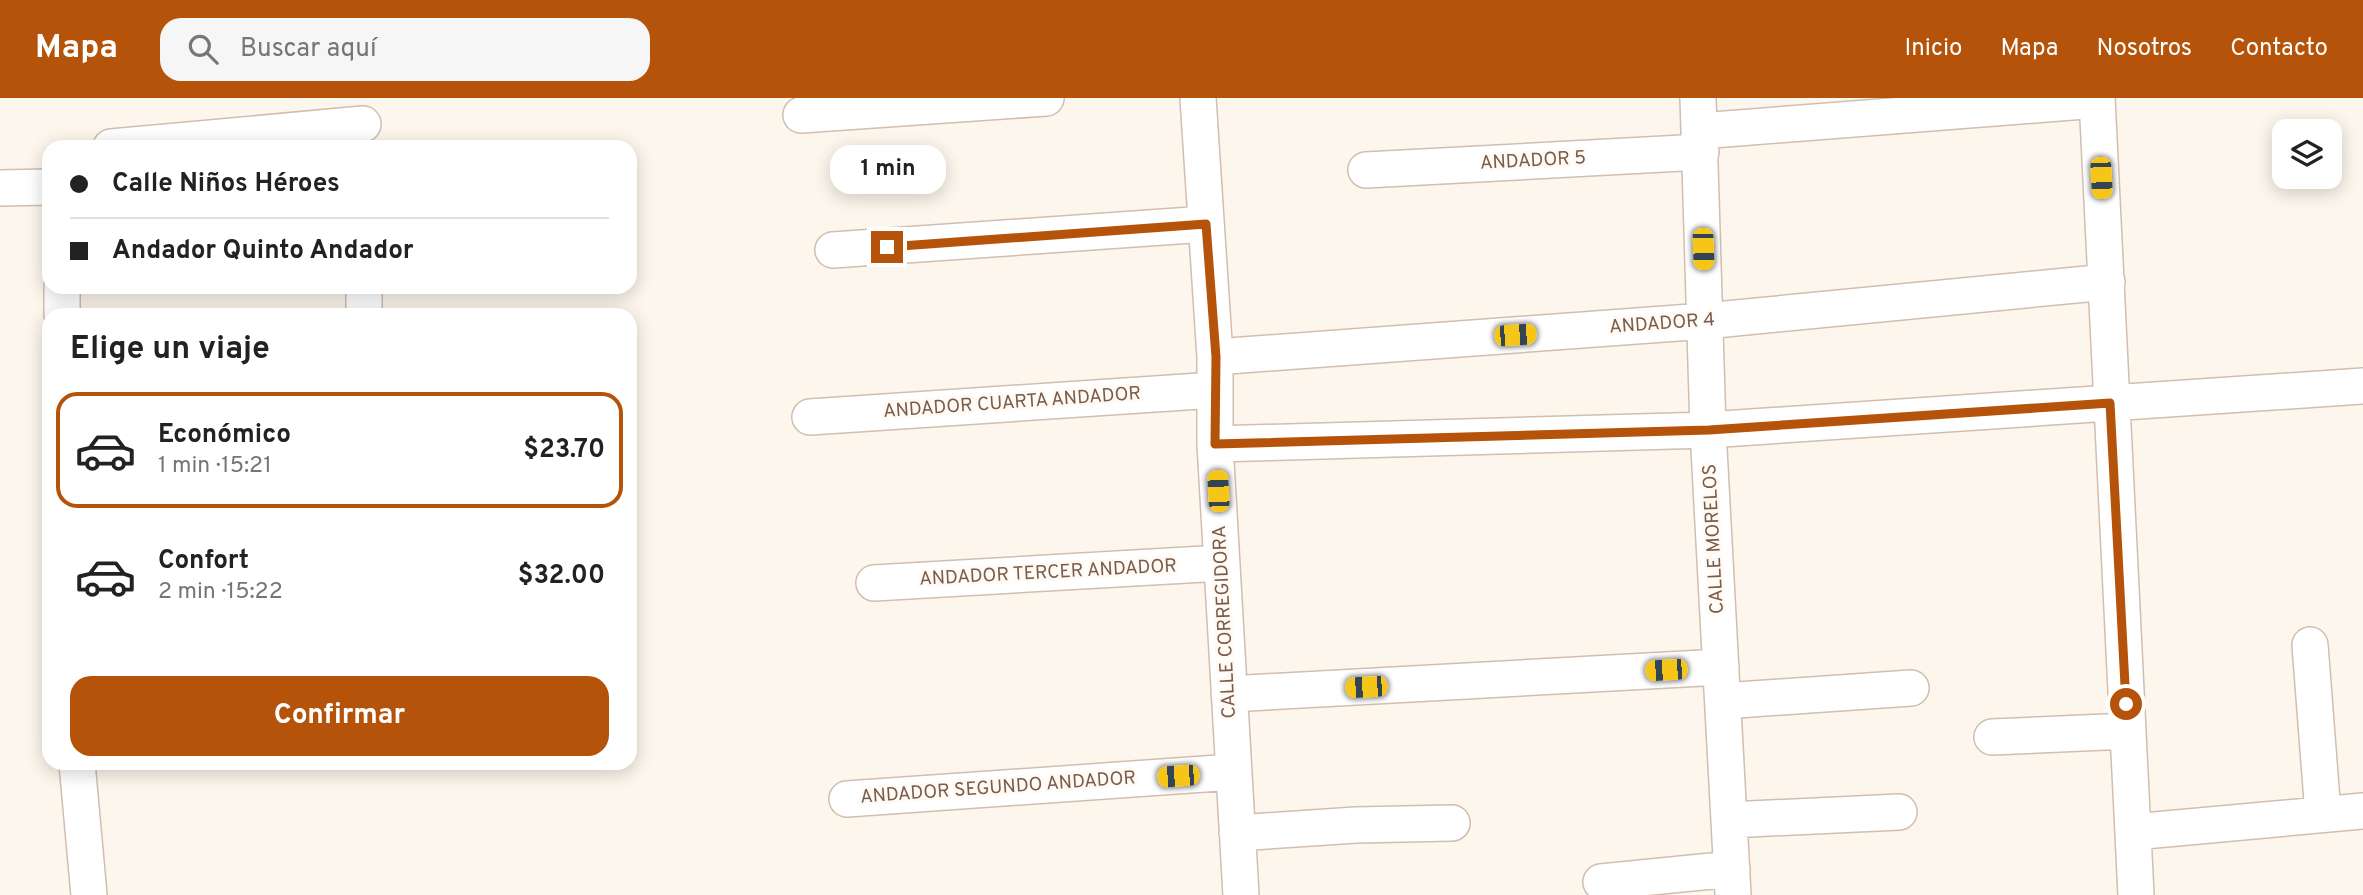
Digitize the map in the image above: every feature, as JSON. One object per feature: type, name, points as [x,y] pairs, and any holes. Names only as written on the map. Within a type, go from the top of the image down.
[{"type":"street","points":[[801,115],[1046,98]]},
{"type":"street","name":"CALLE CORREGIDORA","points":[[1198,98],[1215,373],[1215,444],[1241,895]]},
{"type":"street","points":[[2097,99],[2136,895]]},
{"type":"street","name":"ANDADOR 5","points":[[1366,170],[1700,127],[2097,99]]},
{"type":"street","points":[[184,140],[363,123]]},
{"type":"street","name":"CALLE MORELOS","points":[[1700,127],[1709,430],[1733,882]]},
{"type":"street","points":[[0,188],[42,187]]},
{"type":"street","points":[[833,250],[1206,224]]},
{"type":"street","name":"ANDADOR 4","points":[[1215,373],[2107,282]]},
{"type":"street","name":"ANDADOR CUARTA ANDADOR","points":[[810,417],[1215,373]]},
{"type":"street","points":[[1215,444],[1709,430],[2363,386]]},
{"type":"street","name":"ANDADOR TERCER ANDADOR","points":[[874,583],[1222,563]]},
{"type":"street","points":[[2311,645],[2323,814]]},
{"type":"street","points":[[1229,694],[1722,684],[1911,688]]},
{"type":"street","points":[[1992,737],[2128,731]]},
{"type":"street","points":[[78,770],[89,895]]},
{"type":"street","name":"ANDADOR SEGUNDO ANDADOR","points":[[847,799],[1233,772]]},
{"type":"street","points":[[2133,832],[2363,811]]},
{"type":"street","points":[[1729,821],[1899,812]]},
{"type":"street","points":[[1237,833],[1356,825],[1452,823]]},
{"type":"street","points":[[1601,882],[1733,882]]},
{"type":"route","points":[[887,247],[1206,224],[1216,357],[1215,444],[1709,430],[2110,403],[2126,704]]}]
